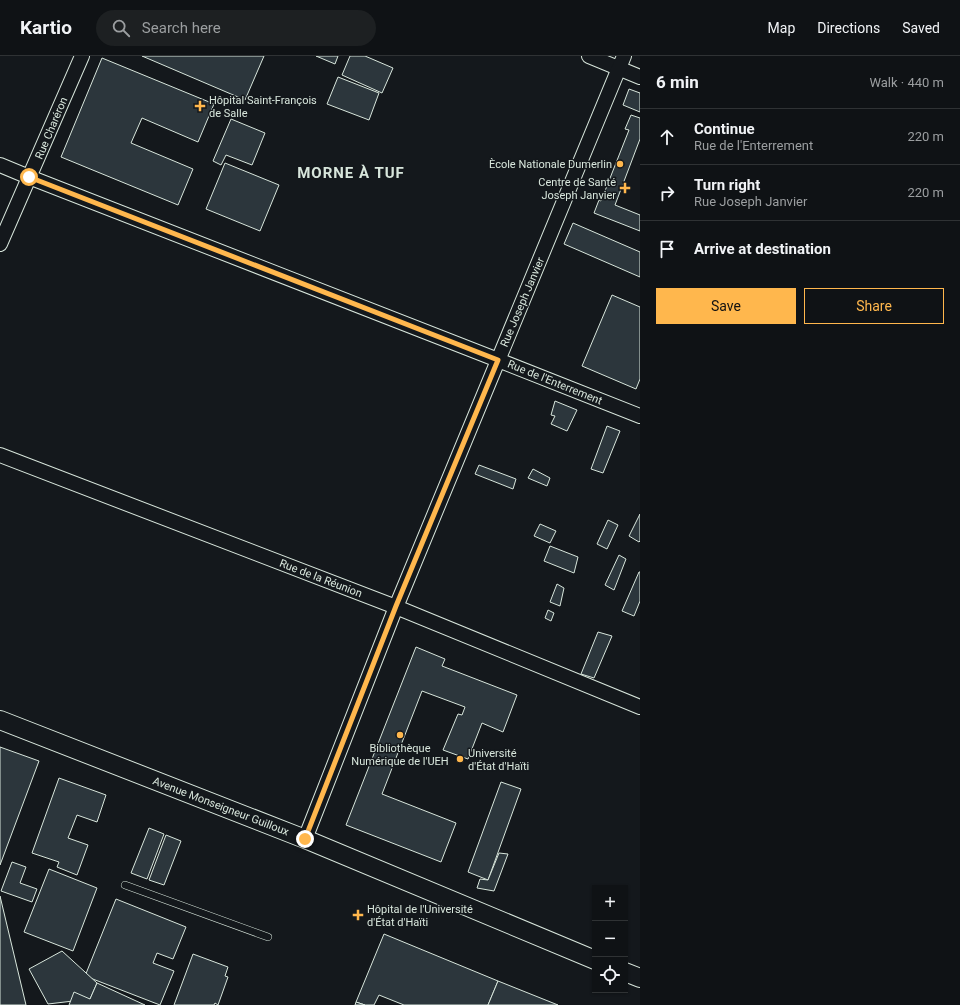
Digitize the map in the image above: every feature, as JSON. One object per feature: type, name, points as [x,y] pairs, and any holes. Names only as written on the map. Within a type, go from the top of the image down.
[{"type":"street","name":"Rue Charéron","points":[[0,244],[82,56]]},
{"type":"street","points":[[589,56],[622,62],[640,77]]},
{"type":"street","name":"Rue Joseph Janvier","points":[[305,839],[396,606],[622,62]]},
{"type":"street","name":"Rue de l'Enterrement","points":[[0,165],[640,416]]},
{"type":"street","name":"Rue de la Réunion","points":[[0,455],[396,606],[640,707]]},
{"type":"street","name":"Avenue Monseigneur Guilloux","points":[[0,720],[305,839],[592,959]]},
{"type":"street","points":[[628,973],[640,978]]},
{"type":"lane","points":[[125,885],[268,937]]},
{"type":"building","points":[[142,56],[264,56],[245,100]]},
{"type":"building","points":[[316,56],[338,56],[335,64]]},
{"type":"building","points":[[350,56],[365,56],[393,68],[382,93],[342,75]]},
{"type":"building","points":[[102,58],[214,104],[198,142],[142,118],[131,143],[193,169],[178,205],[61,157]]},
{"type":"building","points":[[338,77],[379,93],[369,120],[327,104]]},
{"type":"building","points":[[629,89],[640,93],[640,112],[623,105]]},
{"type":"building","points":[[631,115],[640,118],[640,139],[615,205],[640,215],[640,231],[594,213],[599,200],[601,201],[629,130],[625,129]]},
{"type":"building","points":[[231,119],[265,133],[252,165],[226,155],[221,165],[213,161]]},
{"type":"building","points":[[225,163],[279,185],[260,231],[206,209]]},
{"type":"building","points":[[573,223],[640,252],[640,277],[564,244]]},
{"type":"building","points":[[612,295],[640,307],[640,379],[636,389],[582,366]]},
{"type":"building","points":[[555,401],[577,410],[567,431],[551,424],[555,416],[551,415]]},
{"type":"building","points":[[607,426],[620,431],[603,473],[591,469]]},
{"type":"building","points":[[479,465],[516,479],[513,489],[475,474]]},
{"type":"building","points":[[533,469],[550,478],[547,486],[528,478]]},
{"type":"building","points":[[640,514],[640,541],[639,542],[629,536]]},
{"type":"building","points":[[608,520],[618,525],[607,549],[597,544]]},
{"type":"building","points":[[540,524],[556,531],[550,543],[534,536]]},
{"type":"building","points":[[550,546],[578,557],[574,573],[544,561]]},
{"type":"building","points":[[619,555],[626,559],[614,590],[605,585]]},
{"type":"building","points":[[639,572],[640,601],[634,616],[622,611]]},
{"type":"building","points":[[557,584],[564,588],[560,606],[550,602]]},
{"type":"building","points":[[548,610],[554,613],[551,621],[545,618]]},
{"type":"building","points":[[598,632],[612,636],[594,678],[581,674]]},
{"type":"building","points":[[416,647],[445,659],[442,666],[517,695],[503,732],[482,723],[468,759],[443,750],[458,714],[462,715],[465,707],[422,691],[382,794],[456,823],[441,862],[346,825]]},
{"type":"building","points":[[0,747],[39,761],[0,865]]},
{"type":"building","points":[[59,778],[106,795],[97,822],[77,815],[68,838],[88,845],[77,875],[57,867],[59,862],[32,853]]},
{"type":"building","points":[[501,782],[521,789],[488,880],[468,872]]},
{"type":"building","points":[[149,828],[164,834],[147,879],[131,873]]},
{"type":"building","points":[[166,835],[181,841],[164,885],[149,880]]},
{"type":"building","points":[[499,853],[508,854],[494,891],[477,888],[480,879],[488,880]]},
{"type":"building","points":[[12,862],[26,867],[20,883],[37,889],[32,902],[1,891]]},
{"type":"building","points":[[49,869],[97,888],[73,951],[24,932]]},
{"type":"building","points":[[0,896],[26,1005],[0,1005]]},
{"type":"building","points":[[116,899],[186,927],[173,959],[157,953],[153,963],[174,971],[160,1005],[85,976]]},
{"type":"building","points":[[384,934],[498,981],[488,1005],[404,1005],[379,995],[374,1005],[365,1005],[356,1002]]},
{"type":"building","points":[[62,951],[97,983],[90,999],[48,1004],[29,969]]},
{"type":"building","points":[[193,954],[228,967],[225,976],[228,977],[218,1005],[215,1003],[214,1005],[174,1005]]},
{"type":"building","points":[[498,981],[558,1005],[488,1005]]},
{"type":"building","points":[[97,983],[145,1005],[69,1005],[74,992],[90,999]]},
{"type":"building","points":[[356,1002],[365,1005],[355,1005]]},
{"type":"place","name":"Hôpital Saint-François de Salle","points":[[200,106]]},
{"type":"place","name":"Ècole Nationale Dumerlin","points":[[620,164]]},
{"type":"place","name":"Centre de Santé Joseph Janvier","points":[[625,188]]},
{"type":"place","name":"Bibliothèque Numérique de l'UEH","points":[[400,735]]},
{"type":"place","name":"Université d'État d'Haïti","points":[[460,759]]},
{"type":"place","name":"Hôpital de l'Université d'État d'Haïti","points":[[358,915]]},
{"type":"district","name":"MORNE À TUF","points":[[351,173]]},
{"type":"route","points":[[29,177],[498,360],[396,606],[305,839]]}]
